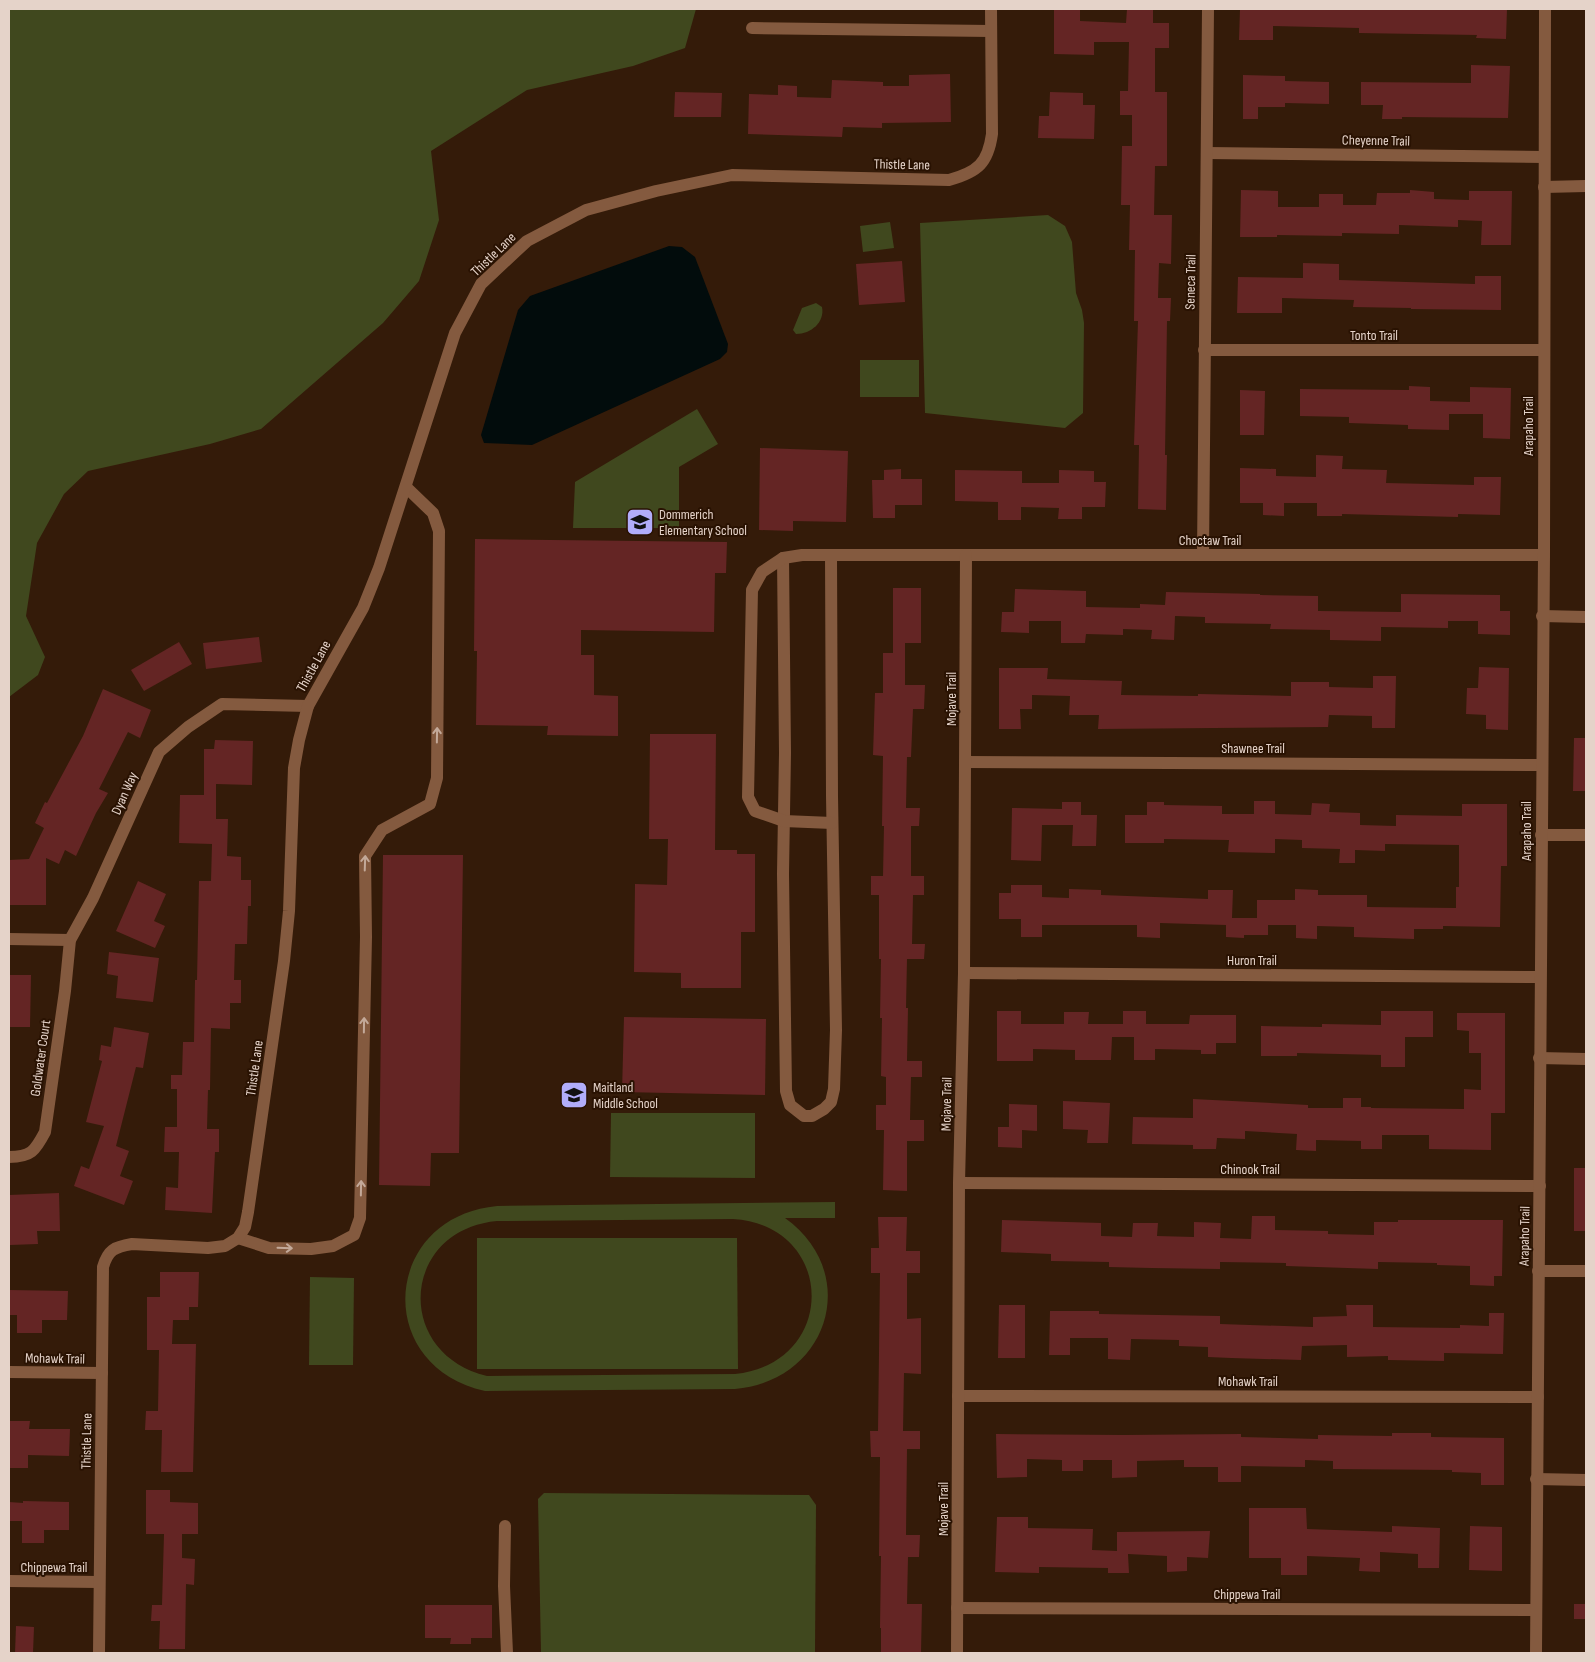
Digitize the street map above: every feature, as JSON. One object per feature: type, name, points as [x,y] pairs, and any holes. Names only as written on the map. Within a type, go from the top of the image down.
[{"type":"street","name":"Thistle Lane","points":[[99,1653],[103,1267],[106,1256],[120,1246],[132,1244],[208,1248],[225,1246],[238,1238],[245,1227],[284,961],[289,911],[294,768],[308,706],[363,608],[380,568],[455,333],[481,284],[527,241],[586,210],[656,191],[732,175],[949,180],[965,176],[980,165],[986,158],[990,148],[992,134],[991,9]]},
{"type":"street","name":"Seneca Trail","points":[[1203,555],[1208,9]]},
{"type":"street","name":"Arapaho Trail","points":[[1536,1653],[1542,616],[1544,555],[1545,9]]},
{"type":"street","points":[[752,28],[991,31]]},
{"type":"street","name":"Cheyenne Trail","points":[[1207,153],[1544,157]]},
{"type":"street","points":[[1544,187],[1586,186]]},
{"type":"street","name":"Tonto Trail","points":[[1204,350],[1543,350]]},
{"type":"street","points":[[238,1238],[268,1248],[311,1249],[333,1246],[354,1235],[360,1218],[366,937],[365,856],[382,830],[430,804],[437,778],[439,531],[433,513],[406,487]]},
{"type":"street","name":"Choctaw Trail","points":[[783,558],[802,555],[1544,555]]},
{"type":"street","points":[[783,558],[785,753],[783,874],[786,1091],[790,1105],[804,1116],[812,1116],[831,1102],[834,1089],[836,1030],[832,823],[831,555]]},
{"type":"street","name":"Mojave Trail","points":[[957,1653],[959,1183],[964,973],[966,555]]},
{"type":"street","points":[[783,558],[762,572],[752,590],[748,797],[755,811],[784,821],[832,823]]},
{"type":"street","points":[[1542,616],[1586,617]]},
{"type":"street","name":"Dyan Way","points":[[70,940],[93,898],[159,752],[188,727],[222,704],[308,706]]},
{"type":"street","name":"Shawnee Trail","points":[[965,762],[1541,765]]},
{"type":"street","points":[[1541,835],[1586,835]]},
{"type":"street","points":[[9,939],[70,940]]},
{"type":"street","name":"Goldwater Court","points":[[9,1157],[22,1157],[37,1147],[45,1132],[65,991],[70,940]]},
{"type":"street","name":"Huron Trail","points":[[964,973],[1540,977]]},
{"type":"street","points":[[1539,1058],[1586,1059]]},
{"type":"street","name":"Chinook Trail","points":[[959,1183],[1540,1186]]},
{"type":"street","points":[[1538,1271],[1586,1271]]},
{"type":"street","name":"Mohawk Trail","points":[[9,1372],[102,1373]]},
{"type":"street","name":"Mohawk Trail","points":[[958,1396],[1538,1397]]},
{"type":"street","points":[[1536,1479],[1586,1480]]},
{"type":"street","points":[[504,1526],[507,1653]]},
{"type":"street","name":"Chippewa Trail","points":[[9,1582],[100,1582]]},
{"type":"street","name":"Chippewa Trail","points":[[957,1608],[1536,1610]]},
{"type":"green space","points":[[9,9],[696,9],[685,48],[633,66],[527,90],[431,151],[439,220],[419,281],[383,323],[261,429],[210,444],[88,471],[64,494],[37,543],[26,616],[45,657],[38,675],[9,697]]},
{"type":"green space","points":[[1048,215],[1065,226],[1072,242],[1076,293],[1084,323],[1083,413],[1065,428],[925,413],[920,223]]},
{"type":"green space","points":[[890,222],[894,248],[863,252],[860,226]]},
{"type":"green space","points":[[816,303],[822,307],[819,322],[807,332],[796,334],[793,330],[802,308]]},
{"type":"green space","points":[[860,360],[919,360],[919,397],[860,397]]},
{"type":"green space","points":[[697,409],[718,444],[679,467],[679,528],[573,528],[575,482]]},
{"type":"green space","points":[[611,1113],[755,1113],[755,1178],[610,1177]]},
{"type":"green space","points":[[835,1202],[835,1218],[785,1218],[809,1241],[823,1267],[828,1294],[824,1321],[812,1346],[793,1367],[767,1382],[735,1389],[485,1391],[448,1376],[423,1353],[409,1324],[406,1293],[413,1263],[431,1236],[459,1216],[497,1206]],"holes":[[[733,1219],[767,1227],[791,1244],[806,1268],[812,1295],[807,1322],[793,1346],[769,1364],[735,1374],[487,1376],[457,1363],[435,1343],[424,1319],[421,1293],[427,1268],[442,1246],[465,1229],[497,1221]]]},
{"type":"green space","points":[[477,1238],[737,1238],[738,1369],[477,1369]]},
{"type":"green space","points":[[310,1277],[354,1278],[353,1365],[309,1365]]},
{"type":"green space","points":[[544,1493],[809,1495],[816,1505],[815,1653],[541,1653],[538,1499]]},
{"type":"shaded area","points":[[669,246],[682,247],[695,257],[728,344],[727,352],[720,359],[532,445],[484,443],[481,435],[518,310],[530,296]]},
{"type":"building","points":[[1054,9],[1080,9],[1080,21],[1126,23],[1127,9],[1153,9],[1153,23],[1169,23],[1169,48],[1155,48],[1155,92],[1167,92],[1167,166],[1155,166],[1154,215],[1172,215],[1171,264],[1159,263],[1158,298],[1171,298],[1170,321],[1167,321],[1166,510],[1138,509],[1139,445],[1134,445],[1138,321],[1134,321],[1135,250],[1129,250],[1130,205],[1121,205],[1122,146],[1132,146],[1132,115],[1120,115],[1120,91],[1128,91],[1129,42],[1094,42],[1094,55],[1054,54]]},
{"type":"building","points":[[1240,9],[1507,9],[1506,39],[1476,38],[1477,35],[1359,33],[1359,28],[1273,26],[1273,40],[1239,40]]},
{"type":"building","points":[[1471,65],[1510,66],[1508,118],[1402,117],[1402,119],[1382,119],[1383,105],[1361,105],[1361,82],[1471,83]]},
{"type":"building","points":[[950,74],[951,122],[882,123],[882,128],[843,127],[842,137],[748,134],[749,94],[778,95],[778,85],[797,86],[797,97],[831,98],[832,80],[883,82],[883,86],[909,86],[909,75]]},
{"type":"building","points":[[1243,75],[1285,76],[1285,81],[1329,82],[1329,104],[1285,103],[1285,107],[1258,107],[1258,119],[1243,119]]},
{"type":"building","points":[[675,92],[722,93],[721,117],[674,117]]},
{"type":"building","points":[[1050,92],[1083,93],[1083,105],[1095,105],[1094,139],[1038,138],[1039,116],[1049,116]]},
{"type":"building","points":[[1241,190],[1278,191],[1278,207],[1319,207],[1319,194],[1343,194],[1343,205],[1376,205],[1377,193],[1410,193],[1410,190],[1434,192],[1434,199],[1469,200],[1469,191],[1512,191],[1511,245],[1481,245],[1482,221],[1458,220],[1458,227],[1399,225],[1399,234],[1342,233],[1342,236],[1277,235],[1277,237],[1240,237]]},
{"type":"building","points":[[902,261],[905,302],[859,305],[856,264]]},
{"type":"building","points":[[1303,263],[1339,264],[1339,280],[1475,284],[1475,276],[1501,276],[1501,310],[1353,307],[1354,300],[1282,298],[1282,313],[1237,313],[1238,277],[1303,278]]},
{"type":"building","points":[[1409,386],[1430,387],[1430,401],[1470,402],[1470,387],[1511,388],[1510,439],[1483,438],[1483,414],[1449,414],[1449,430],[1408,429],[1408,425],[1349,423],[1349,417],[1300,416],[1300,389],[1409,390]]},
{"type":"building","points":[[1240,390],[1265,391],[1264,435],[1240,435]]},
{"type":"building","points":[[760,448],[848,451],[846,522],[793,521],[793,531],[759,530]]},
{"type":"building","points":[[1316,455],[1343,456],[1342,469],[1387,470],[1386,483],[1474,485],[1474,477],[1501,477],[1500,515],[1458,514],[1458,517],[1342,514],[1342,516],[1317,516],[1317,503],[1284,503],[1284,516],[1263,515],[1263,503],[1240,503],[1240,468],[1276,469],[1276,476],[1316,477]]},
{"type":"building","points":[[901,469],[901,479],[922,479],[922,505],[895,505],[895,518],[873,518],[872,480],[884,480],[884,470]]},
{"type":"building","points":[[955,470],[1022,471],[1022,483],[1059,483],[1059,470],[1094,471],[1094,482],[1106,482],[1105,507],[1082,507],[1082,519],[1058,519],[1059,508],[1021,507],[1021,520],[998,520],[998,502],[955,501]]},
{"type":"building","name":"Dommerich Elementary School","points":[[475,539],[727,542],[726,573],[715,573],[714,632],[581,630],[581,655],[594,655],[594,695],[618,696],[618,736],[547,735],[548,726],[476,725],[477,651],[474,651]]},
{"type":"building","points":[[893,588],[921,588],[921,643],[905,643],[905,685],[925,685],[924,709],[913,709],[911,757],[907,757],[906,808],[920,808],[919,826],[911,826],[911,876],[924,876],[924,895],[913,895],[912,944],[925,944],[924,959],[907,959],[907,1061],[922,1061],[922,1077],[911,1077],[910,1120],[924,1120],[924,1141],[907,1141],[907,1191],[883,1190],[884,1130],[876,1130],[876,1105],[886,1105],[886,1077],[881,1076],[882,1018],[880,1018],[879,895],[871,895],[871,876],[883,876],[884,826],[882,826],[883,756],[873,755],[875,693],[883,693],[883,653],[893,653]]},
{"type":"building","points":[[1015,589],[1086,591],[1086,607],[1140,608],[1140,604],[1165,605],[1166,592],[1318,596],[1318,611],[1401,612],[1401,594],[1500,595],[1500,611],[1510,611],[1510,635],[1478,634],[1478,621],[1448,621],[1448,628],[1381,627],[1381,641],[1330,640],[1330,630],[1270,629],[1271,624],[1205,623],[1205,617],[1175,616],[1174,640],[1151,639],[1152,630],[1123,629],[1123,635],[1086,634],[1085,643],[1061,643],[1061,621],[1029,621],[1029,633],[1001,632],[1002,612],[1014,612]]},
{"type":"building","points":[[259,637],[262,662],[206,669],[203,643]]},
{"type":"building","points":[[179,642],[192,664],[144,691],[131,670]]},
{"type":"building","points":[[1479,667],[1509,668],[1508,730],[1486,729],[1486,715],[1466,714],[1467,688],[1478,688]]},
{"type":"building","points":[[999,668],[1048,668],[1047,679],[1122,681],[1121,695],[1291,696],[1291,682],[1329,682],[1329,687],[1373,688],[1373,676],[1396,676],[1395,728],[1372,728],[1372,716],[1329,715],[1328,727],[1098,729],[1099,715],[1069,715],[1070,696],[1032,695],[1032,709],[1020,709],[1021,729],[999,729]]},
{"type":"building","points":[[103,689],[151,710],[140,738],[128,732],[99,789],[108,793],[96,813],[76,856],[65,850],[59,864],[46,858],[46,905],[9,905],[9,860],[29,859],[44,828],[35,823],[83,736]]},
{"type":"building","points":[[650,734],[716,734],[715,850],[737,850],[737,854],[755,854],[755,932],[741,932],[741,988],[681,988],[681,973],[634,972],[635,884],[667,885],[668,839],[649,839]]},
{"type":"building","points":[[1574,738],[1586,738],[1586,791],[1573,791]]},
{"type":"building","points":[[215,740],[253,741],[252,785],[216,784],[216,819],[228,819],[227,856],[241,857],[241,880],[251,880],[251,906],[248,906],[247,944],[235,944],[234,980],[241,980],[241,1003],[230,1003],[230,1029],[211,1028],[207,1129],[219,1129],[219,1152],[215,1152],[212,1213],[165,1210],[166,1187],[178,1188],[179,1152],[164,1152],[165,1127],[177,1127],[177,1089],[171,1089],[171,1075],[182,1075],[183,1042],[194,1042],[199,881],[211,881],[212,844],[179,843],[180,795],[204,795],[204,749],[214,749]]},
{"type":"building","points":[[1254,801],[1275,801],[1275,814],[1311,815],[1312,803],[1330,804],[1329,812],[1360,813],[1360,825],[1396,826],[1396,815],[1462,816],[1462,804],[1507,804],[1507,866],[1501,866],[1500,927],[1443,926],[1443,929],[1414,929],[1414,939],[1354,937],[1354,927],[1317,926],[1317,939],[1296,938],[1296,925],[1268,925],[1268,935],[1244,935],[1244,938],[1226,937],[1226,925],[1160,923],[1160,938],[1137,937],[1137,925],[1042,925],[1042,937],[1021,937],[1021,919],[999,919],[999,893],[1011,893],[1011,885],[1042,885],[1042,897],[1069,898],[1069,889],[1101,890],[1101,895],[1208,899],[1208,890],[1233,890],[1232,918],[1257,918],[1257,900],[1295,900],[1295,889],[1318,890],[1318,895],[1367,895],[1367,907],[1456,908],[1456,887],[1459,887],[1459,845],[1385,844],[1385,851],[1355,850],[1355,863],[1339,863],[1340,849],[1302,848],[1302,840],[1275,839],[1275,853],[1228,852],[1229,840],[1164,839],[1164,843],[1125,843],[1125,815],[1147,815],[1147,802],[1164,802],[1164,805],[1222,806],[1222,814],[1254,814]]},
{"type":"building","points":[[1062,802],[1081,802],[1081,815],[1097,815],[1096,846],[1072,846],[1073,825],[1042,825],[1041,861],[1011,860],[1012,808],[1062,809]]},
{"type":"building","points":[[383,855],[463,855],[459,1153],[431,1153],[430,1186],[379,1185]]},
{"type":"building","points":[[138,881],[166,894],[154,921],[165,926],[155,948],[116,931]]},
{"type":"building","points":[[109,952],[159,958],[153,1002],[116,998],[118,976],[107,974]]},
{"type":"building","points":[[9,975],[31,975],[30,1027],[9,1027]]},
{"type":"building","points":[[997,1011],[1021,1011],[1021,1024],[1064,1024],[1064,1012],[1089,1012],[1088,1024],[1123,1024],[1123,1011],[1146,1011],[1146,1024],[1189,1024],[1190,1015],[1236,1015],[1236,1043],[1216,1043],[1216,1054],[1201,1054],[1201,1050],[1155,1049],[1155,1060],[1134,1060],[1134,1037],[1112,1037],[1111,1060],[1075,1060],[1075,1050],[1033,1049],[1033,1061],[997,1061]]},
{"type":"building","points":[[1381,1011],[1433,1011],[1433,1037],[1405,1037],[1405,1067],[1381,1067],[1381,1055],[1297,1053],[1297,1056],[1261,1056],[1261,1026],[1322,1027],[1322,1024],[1381,1025]]},
{"type":"building","points":[[1457,1013],[1505,1013],[1505,1113],[1491,1113],[1491,1150],[1429,1149],[1429,1135],[1382,1135],[1382,1149],[1361,1149],[1361,1141],[1316,1140],[1316,1151],[1296,1150],[1297,1134],[1245,1131],[1245,1139],[1217,1138],[1216,1149],[1193,1149],[1193,1145],[1132,1144],[1133,1117],[1193,1118],[1193,1099],[1308,1105],[1308,1108],[1343,1108],[1343,1098],[1361,1098],[1361,1107],[1464,1109],[1464,1089],[1481,1090],[1481,1053],[1469,1053],[1469,1031],[1457,1030]]},
{"type":"building","points":[[624,1017],[766,1019],[765,1095],[622,1092]]},
{"type":"building","points":[[114,1027],[149,1033],[143,1068],[136,1067],[116,1146],[129,1151],[120,1176],[133,1181],[124,1205],[74,1186],[81,1166],[89,1169],[104,1126],[86,1122],[102,1061],[99,1060],[101,1045],[111,1047]]},
{"type":"building","points":[[1063,1101],[1110,1103],[1108,1143],[1087,1143],[1088,1130],[1063,1129]]},
{"type":"building","points":[[1009,1104],[1037,1105],[1037,1131],[1022,1130],[1022,1148],[998,1147],[998,1127],[1009,1127]]},
{"type":"building","points":[[1574,1168],[1586,1168],[1586,1231],[1574,1231]]},
{"type":"building","points":[[59,1193],[60,1231],[37,1231],[38,1244],[10,1245],[9,1195]]},
{"type":"building","points":[[1252,1216],[1275,1216],[1275,1230],[1328,1231],[1328,1234],[1374,1235],[1374,1222],[1398,1222],[1398,1220],[1503,1220],[1502,1276],[1494,1276],[1494,1286],[1470,1285],[1470,1266],[1437,1265],[1437,1263],[1378,1262],[1378,1269],[1286,1266],[1286,1263],[1220,1262],[1220,1269],[1109,1267],[1109,1262],[1051,1261],[1051,1254],[1001,1252],[1002,1220],[1101,1223],[1101,1236],[1132,1237],[1133,1223],[1158,1223],[1157,1236],[1194,1237],[1194,1222],[1221,1223],[1220,1238],[1251,1239]]},
{"type":"building","points":[[878,1217],[907,1217],[906,1251],[920,1251],[920,1273],[907,1273],[907,1319],[921,1318],[921,1374],[904,1373],[903,1431],[920,1431],[920,1449],[907,1449],[906,1535],[920,1535],[919,1557],[908,1557],[907,1604],[922,1604],[921,1653],[881,1653],[881,1556],[879,1556],[880,1457],[871,1457],[870,1431],[878,1431],[880,1273],[871,1273],[871,1248],[879,1248]]},
{"type":"building","points":[[160,1272],[199,1272],[198,1307],[189,1307],[189,1320],[173,1320],[172,1344],[196,1344],[193,1472],[161,1472],[162,1430],[145,1430],[146,1411],[158,1411],[159,1350],[147,1350],[147,1297],[160,1297]]},
{"type":"building","points":[[9,1290],[68,1291],[67,1320],[42,1320],[42,1333],[17,1333],[17,1315],[9,1315]]},
{"type":"building","points":[[999,1305],[1025,1305],[1025,1358],[998,1358]]},
{"type":"building","points":[[1346,1305],[1373,1305],[1373,1327],[1460,1328],[1460,1325],[1489,1326],[1489,1313],[1504,1313],[1503,1354],[1444,1353],[1444,1361],[1388,1360],[1388,1356],[1347,1357],[1347,1345],[1302,1346],[1301,1360],[1231,1358],[1208,1357],[1208,1347],[1179,1346],[1179,1340],[1131,1339],[1130,1360],[1108,1359],[1108,1338],[1070,1338],[1070,1355],[1049,1355],[1050,1311],[1099,1311],[1099,1314],[1220,1316],[1220,1324],[1313,1327],[1313,1317],[1347,1316]]},
{"type":"building","points":[[9,1421],[30,1421],[29,1429],[70,1429],[69,1456],[28,1455],[28,1468],[9,1468]]},
{"type":"building","points":[[1392,1433],[1431,1433],[1431,1437],[1504,1438],[1504,1485],[1481,1485],[1481,1473],[1452,1472],[1452,1470],[1333,1469],[1333,1461],[1305,1460],[1305,1467],[1241,1466],[1241,1482],[1218,1482],[1218,1467],[1184,1467],[1184,1460],[1137,1461],[1137,1477],[1112,1478],[1112,1460],[1083,1460],[1083,1471],[1062,1471],[1062,1460],[1027,1459],[1027,1477],[997,1478],[996,1434],[1241,1434],[1241,1437],[1318,1439],[1318,1435],[1392,1436]]},
{"type":"building","points":[[146,1490],[170,1490],[170,1502],[198,1503],[198,1534],[182,1534],[182,1558],[195,1559],[194,1585],[186,1584],[185,1649],[159,1649],[160,1621],[151,1621],[152,1605],[162,1605],[164,1534],[146,1534]]},
{"type":"building","points":[[23,1501],[69,1502],[69,1530],[44,1530],[44,1543],[22,1543],[22,1521],[9,1521],[9,1502],[23,1503]]},
{"type":"building","points":[[1249,1508],[1306,1508],[1307,1529],[1392,1532],[1392,1526],[1440,1528],[1439,1568],[1418,1568],[1418,1554],[1380,1552],[1380,1572],[1359,1571],[1360,1558],[1307,1556],[1307,1575],[1281,1575],[1281,1558],[1249,1558]]},
{"type":"building","points":[[997,1517],[1028,1517],[1028,1528],[1093,1529],[1092,1550],[1117,1551],[1117,1532],[1210,1531],[1208,1558],[1187,1557],[1187,1571],[1167,1572],[1167,1556],[1128,1554],[1129,1573],[1108,1573],[1108,1568],[1039,1567],[1039,1573],[995,1572]]},
{"type":"building","points":[[1470,1526],[1502,1527],[1502,1571],[1469,1570]]},
{"type":"building","points":[[1574,1604],[1586,1604],[1586,1619],[1574,1619]]},
{"type":"building","points":[[425,1605],[492,1605],[492,1638],[471,1638],[471,1644],[450,1644],[451,1638],[425,1638]]},
{"type":"building","points":[[16,1626],[34,1627],[33,1653],[15,1653]]},
{"type":"place","name":"Dommerich Elementary School","points":[[640,522]]},
{"type":"place","name":"Maitland Middle School","points":[[574,1095]]}]
